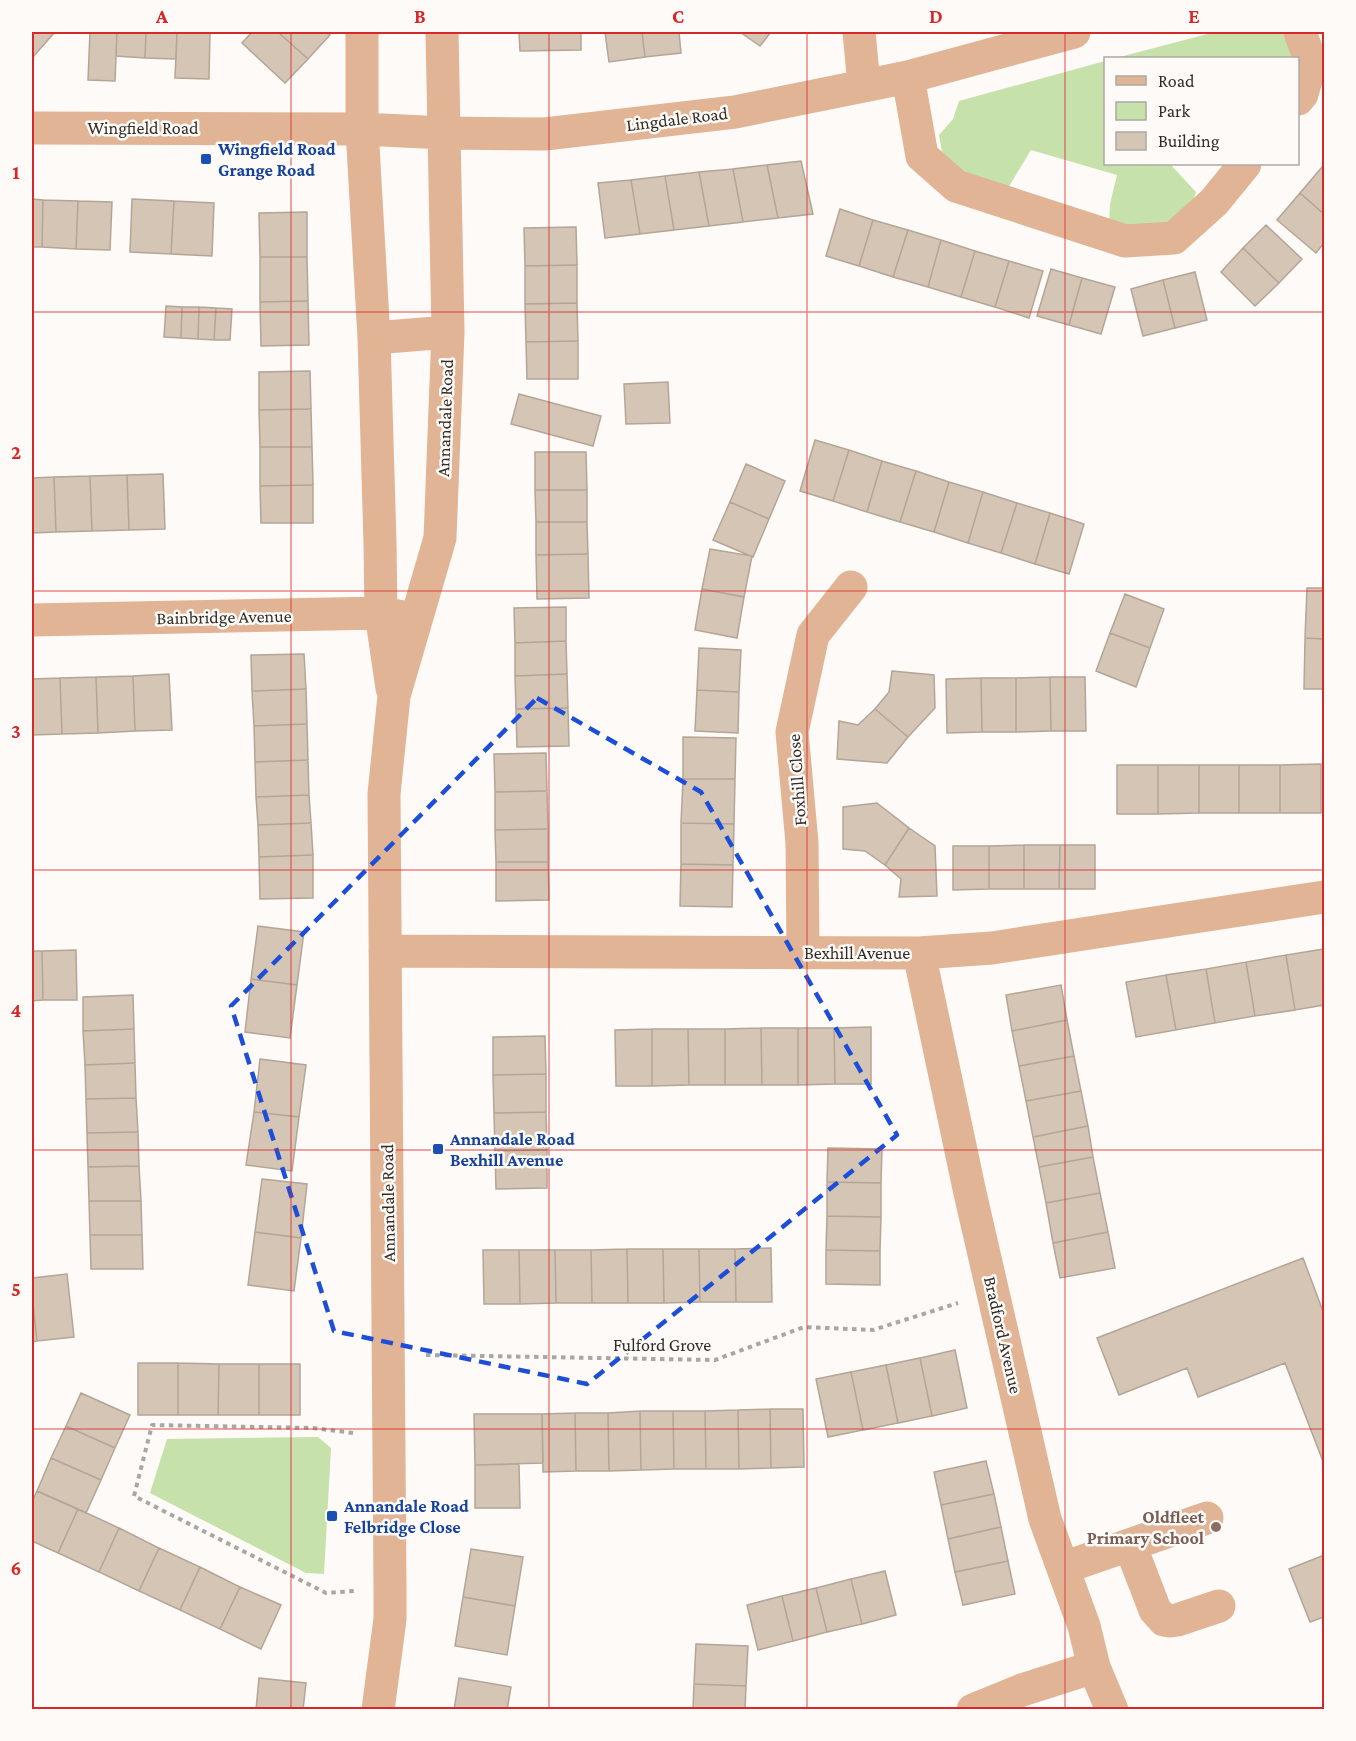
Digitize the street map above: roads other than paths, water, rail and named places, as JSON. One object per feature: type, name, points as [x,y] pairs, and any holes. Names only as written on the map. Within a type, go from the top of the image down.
[{"type":"street","name":"Annandale Road","points":[[362,32],[362,129],[374,338],[381,613],[394,696]]},
{"type":"street","name":"Annandale Road","points":[[378,1710],[390,1619],[390,1354],[384,794],[394,696],[440,538],[448,332],[442,32]]},
{"type":"street","points":[[859,32],[864,85]]},
{"type":"street","name":"Lingdale Road","points":[[362,129],[545,134],[735,112],[908,77],[1074,32]]},
{"type":"street","points":[[1299,98],[1311,63],[1300,32]]},
{"type":"street","points":[[908,77],[922,156],[956,186],[1125,241],[1174,238],[1214,202],[1244,165]]},
{"type":"street","name":"Wingfield Road","points":[[32,128],[362,129]]},
{"type":"street","points":[[374,338],[448,332]]},
{"type":"street","name":"Foxhill Close","points":[[802,952],[802,843],[792,732],[813,635],[850,587]]},
{"type":"street","name":"Bainbridge Avenue","points":[[32,620],[381,613],[417,619]]},
{"type":"street","name":"Bexhill Avenue","points":[[385,951],[919,953],[992,948],[1324,897]]},
{"type":"street","name":"Bradford Avenue","points":[[919,953],[968,1182],[1046,1519],[1084,1626],[1094,1667],[1112,1710]]},
{"type":"street","points":[[1063,1568],[1207,1518]]},
{"type":"street","points":[[1130,1545],[1155,1610],[1164,1620],[1170,1622],[1219,1606]]},
{"type":"street","points":[[974,1710],[1022,1690],[1094,1667]]},
{"type":"place","name":"Wingfield Road Grange Road","points":[[206,159]]},
{"type":"place","name":"Annandale Road Bexhill Avenue","points":[[438,1149]]},
{"type":"place","name":"Annandale Road Felbridge Close","points":[[332,1516]]},
{"type":"place","name":"Oldfleet Primary School","points":[[1216,1527]]}]
